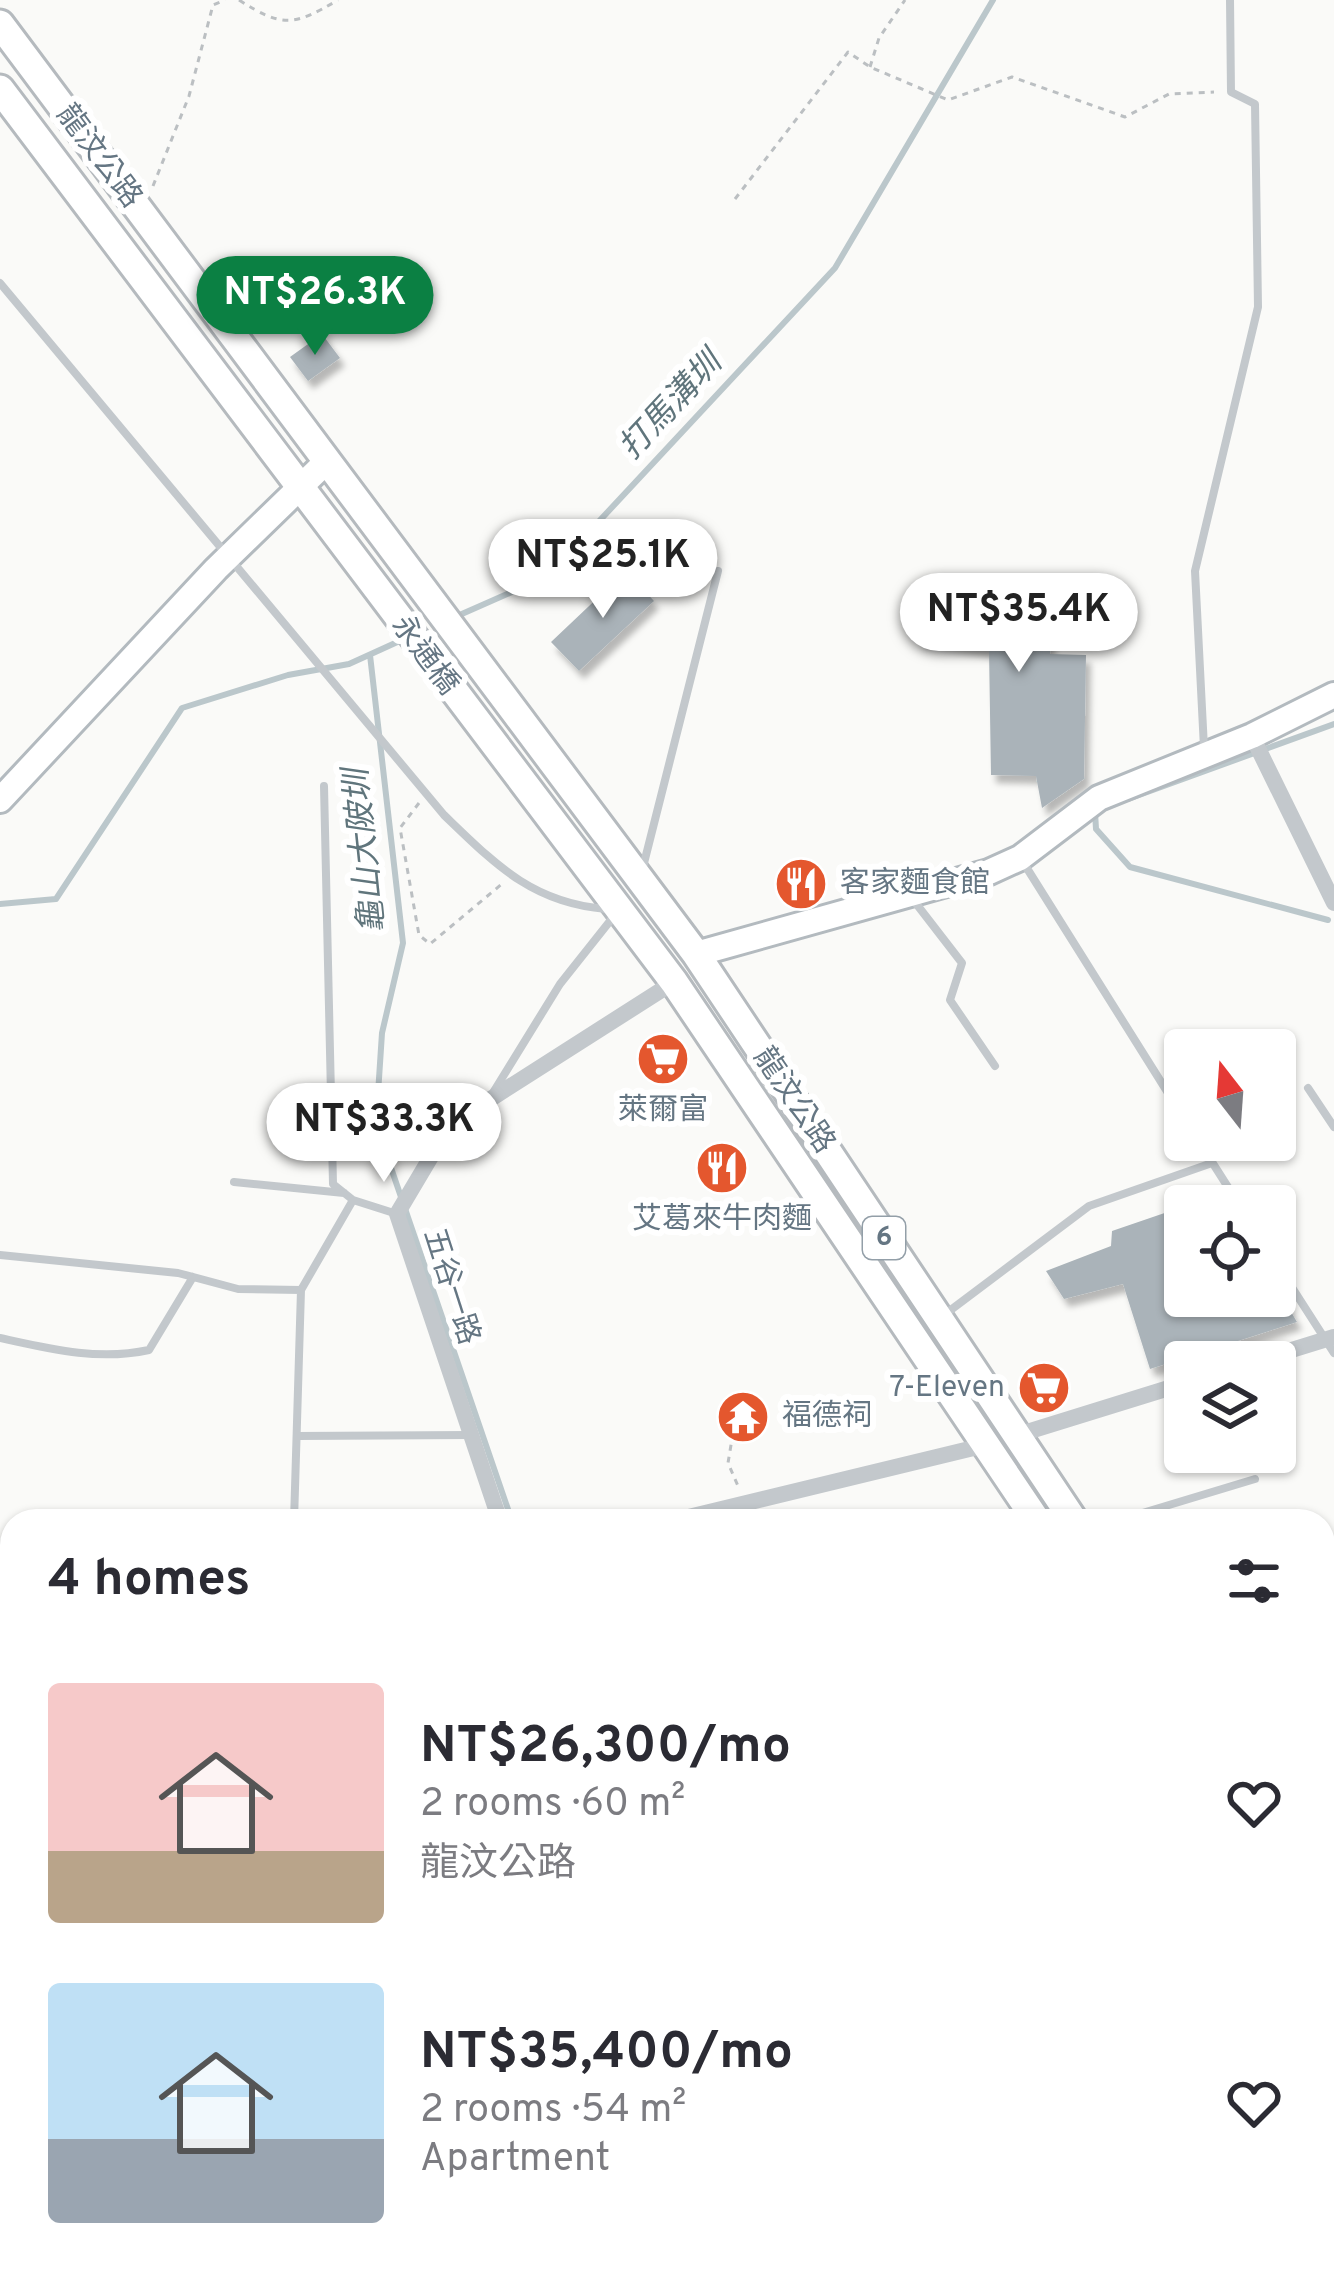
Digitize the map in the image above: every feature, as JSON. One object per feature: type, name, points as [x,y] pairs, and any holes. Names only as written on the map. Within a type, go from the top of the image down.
[{"type":"main road","name":"龍汶公路","points":[[0,24],[325,463]]},
{"type":"main road","name":"龍汶公路","points":[[0,89],[298,486]]},
{"type":"main road","name":"永通橋","points":[[325,463],[496,692]]},
{"type":"main road","name":"永通橋","points":[[298,486],[466,712]]},
{"type":"main road","name":"龍汶公路","points":[[496,692],[696,954],[1066,1509]]},
{"type":"main road","name":"龍汶公路","points":[[466,712],[674,982],[1029,1509]]},
{"type":"main road","points":[[674,982],[696,954]]},
{"type":"street","points":[[0,800],[231,555],[325,463]]},
{"type":"street","points":[[696,954],[910,896],[1020,858],[1099,798],[1204,755],[1255,741],[1334,695]]},
{"type":"street","points":[[1255,741],[1334,904]]},
{"type":"street","name":"五谷一路","points":[[496,1509],[398,1214],[438,1145],[489,1100],[674,982]]},
{"type":"street","points":[[1296,1351],[1331,1343]]},
{"type":"street","points":[[1017,1435],[1164,1390]]},
{"type":"street","points":[[721,1509],[986,1445]]},
{"type":"lane","points":[[1204,755],[1195,571],[1258,307],[1255,104],[1231,92],[1230,0]]},
{"type":"lane","points":[[0,283],[427,792],[508,878],[576,906],[618,910]]},
{"type":"lane","points":[[489,1100],[560,984],[637,882],[651,848],[718,571]]},
{"type":"lane","points":[[323,786],[333,1184],[349,1196]]},
{"type":"lane","points":[[1020,858],[1164,1087]]},
{"type":"lane","points":[[910,896],[962,963],[950,1000],[995,1066]]},
{"type":"lane","points":[[1308,1088],[1334,1127]]},
{"type":"lane","points":[[938,1319],[1089,1206],[1212,1163],[1226,1185]]},
{"type":"lane","points":[[234,1182],[349,1196],[398,1214]]},
{"type":"lane","points":[[294,1509],[302,1290],[349,1196]]},
{"type":"lane","points":[[0,1255],[193,1277],[238,1288],[302,1290]]},
{"type":"lane","points":[[0,1338],[66,1353],[120,1357],[149,1351],[193,1277]]},
{"type":"lane","points":[[1296,1292],[1331,1343]]},
{"type":"lane","points":[[297,1436],[471,1435]]},
{"type":"lane","points":[[1156,1509],[1256,1479]]},
{"type":"path","points":[[142,216],[189,95],[213,5],[225,0]]},
{"type":"path","points":[[239,0],[272,21],[304,20],[338,0]]},
{"type":"path","points":[[870,67],[879,38],[905,0]]},
{"type":"path","points":[[735,199],[848,52],[870,67],[949,100],[1012,77],[1125,117],[1169,94],[1231,92]]},
{"type":"path","points":[[427,792],[400,828],[419,935],[430,944],[508,878]]},
{"type":"path","points":[[733,1433],[728,1463],[750,1502]]},
{"type":"building","points":[[322,334],[340,358],[308,381],[290,357]]},
{"type":"building","points":[[626,571],[654,601],[579,671],[551,642]]},
{"type":"building","points":[[941,574],[1054,580],[1050,654],[1086,655],[1084,779],[1042,808],[1036,776],[991,775],[989,650],[918,640]]},
{"type":"building","points":[[1164,1213],[1164,1317],[1294,1317],[1297,1322],[1238,1341],[1164,1341],[1164,1365],[1150,1369],[1123,1284],[1064,1299],[1046,1271],[1111,1246],[1112,1231]]},
{"type":"waterway","name":"打馬溝圳","points":[[455,617],[548,576],[835,268],[993,0]]},
{"type":"waterway","name":"打馬溝圳","points":[[0,904],[56,899],[182,708],[288,675],[349,664],[404,639]]},
{"type":"waterway","name":"龜山大陂圳","points":[[370,655],[403,943],[382,1033],[376,1124],[508,1509]]},
{"type":"waterway","points":[[1128,799],[1334,724]]},
{"type":"waterway","points":[[1095,812],[1096,829],[1130,867],[1328,920]]},
{"type":"place","name":"客家麵食館","points":[[801,884]]},
{"type":"place","name":"萊爾富","points":[[663,1059]]},
{"type":"place","name":"艾葛來牛肉麵","points":[[722,1168]]},
{"type":"place","name":"7-Eleven","points":[[1044,1388]]},
{"type":"place","name":"福德祠","points":[[743,1417]]}]
